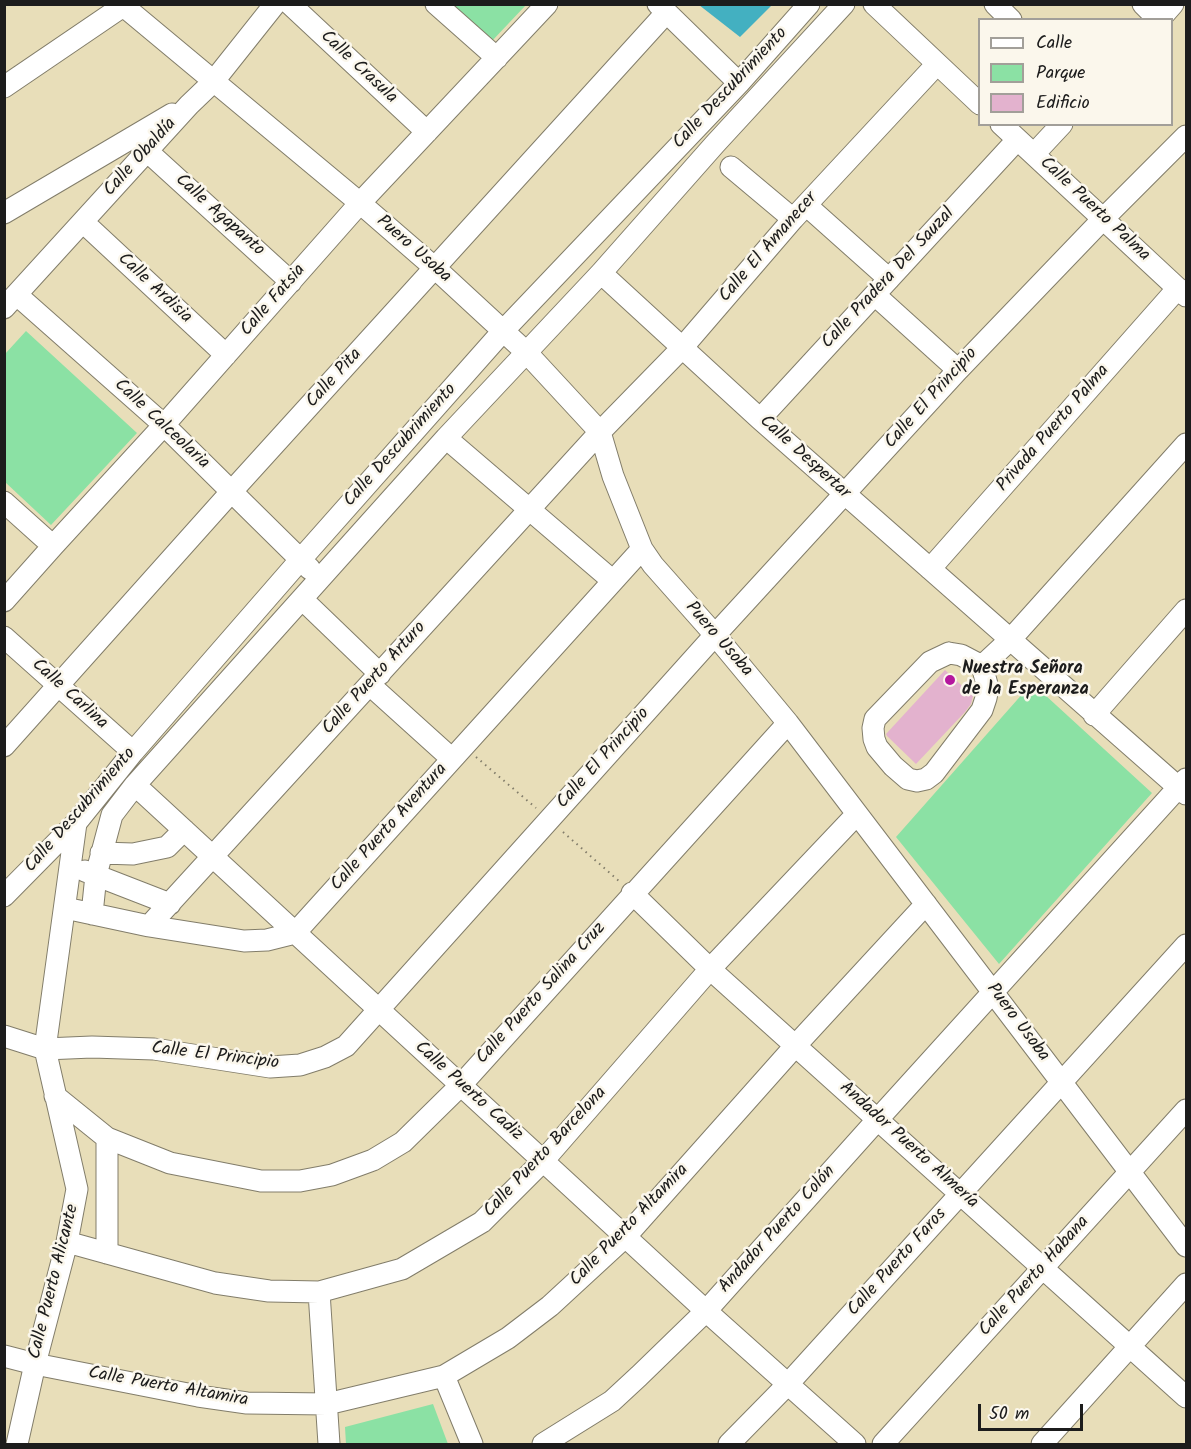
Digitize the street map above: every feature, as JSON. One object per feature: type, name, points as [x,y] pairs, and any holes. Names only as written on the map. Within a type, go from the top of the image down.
[{"type":"street","name":"Calle Obaldía","points":[[11,302],[189,105],[213,82],[275,4]]},
{"type":"street","name":"Calle Crasula","points":[[290,4],[427,132]]},
{"type":"street","points":[[436,4],[497,58]]},
{"type":"street","name":"Calle Fatsia","points":[[4,601],[164,425],[360,203],[547,4]]},
{"type":"street","name":"Calle Descubrimiento","points":[[4,896],[76,823],[133,752],[503,332],[739,83],[808,4]]},
{"type":"street","name":"Calle Descubrimiento","points":[[92,914],[96,875],[112,815],[135,785],[446,438],[601,273],[715,144],[844,4]]},
{"type":"street","points":[[874,4],[978,102]]},
{"type":"street","points":[[995,4],[1009,18]]},
{"type":"street","points":[[1143,4],[1157,18]]},
{"type":"street","points":[[1161,18],[1173,4]]},
{"type":"street","name":"Puero Usoba","points":[[124,5],[435,268],[526,352],[600,432],[613,476],[642,549],[669,585],[715,635],[788,723],[1186,1246]]},
{"type":"street","points":[[4,87],[124,5]]},
{"type":"street","points":[[662,9],[739,83]]},
{"type":"street","name":"Calle Pita","points":[[4,746],[435,268],[662,9]]},
{"type":"street","name":"Calle El Amanecer","points":[[600,432],[682,348],[799,212],[937,64]]},
{"type":"street","points":[[4,213],[189,105]]},
{"type":"street","name":"Calle Puerto Palma","points":[[1003,126],[1182,292]]},
{"type":"street","points":[[1034,154],[1060,126]]},
{"type":"street","name":"Calle El Principio","points":[[6,1042],[45,1049],[92,1047],[154,1049],[270,1067],[300,1065],[325,1057],[346,1046],[715,635],[958,370],[1186,136]]},
{"type":"street","name":"Calle Pradera Del Sauzal","points":[[760,419],[1017,140]]},
{"type":"street","name":"Calle Agapanto","points":[[147,151],[291,282]]},
{"type":"street","points":[[82,166],[91,171],[97,179],[104,199]]},
{"type":"street","points":[[731,166],[799,212],[890,279]]},
{"type":"street","name":"Calle Ardisia","points":[[83,222],[226,355]]},
{"type":"street","name":"Calle Despertar","points":[[601,273],[760,419],[1094,715],[1184,787]]},
{"type":"street","name":"Privada Puerto Palma","points":[[930,569],[1182,292]]},
{"type":"street","points":[[875,295],[958,370]]},
{"type":"street","name":"Calle Calceolaria","points":[[11,302],[164,425],[301,559],[319,580]]},
{"type":"street","name":"Calle Puerto Arturo","points":[[149,926],[600,432]]},
{"type":"street","points":[[446,438],[613,581]]},
{"type":"street","points":[[982,666],[1010,640],[1186,444]]},
{"type":"street","points":[[4,502],[52,546]]},
{"type":"street","name":"Calle Puerto Aventura","points":[[295,933],[642,549]]},
{"type":"street","points":[[302,599],[375,680],[452,759]]},
{"type":"street","points":[[1094,715],[1186,610]]},
{"type":"street","name":"Calle Carlina","points":[[4,637],[133,752]]},
{"type":"street","points":[[949,653],[961,655],[982,666],[988,688],[982,710],[934,773],[917,782],[908,779],[877,747],[873,728],[875,719],[930,662],[940,656],[949,653]]},
{"type":"street","name":"Calle Puerto Salina Cruz","points":[[55,1096],[108,1138],[170,1162],[261,1181],[300,1181],[332,1175],[373,1160],[403,1142],[460,1085],[788,723]]},
{"type":"street","name":"Calle Puerto Cadiz","points":[[135,785],[706,1311],[855,1444]]},
{"type":"street","name":"Andador Puerto Colón","points":[[543,1444],[612,1401],[706,1311],[878,1119],[1184,787]]},
{"type":"street","name":"Calle Puerto Barcelona","points":[[67,1242],[215,1283],[269,1291],[319,1292],[402,1269],[482,1222],[543,1161],[710,969],[857,814]]},
{"type":"street","points":[[45,1049],[76,823]]},
{"type":"street","points":[[101,853],[133,855],[167,847],[184,830]]},
{"type":"street","points":[[71,866],[170,904]]},
{"type":"street","name":"Andador Puerto Almería","points":[[632,893],[710,969],[1186,1396]]},
{"type":"street","name":"Calle Puerto Altamira","points":[[4,1356],[198,1396],[248,1403],[327,1404],[444,1376],[508,1338],[550,1306],[626,1236],[796,1045],[926,904]]},
{"type":"street","points":[[65,908],[149,926],[244,941],[267,940],[295,933]]},
{"type":"street","name":"Calle Puerto Faros","points":[[729,1444],[788,1384],[1186,945]]},
{"type":"street","name":"Calle Puerto Alicante","points":[[17,1444],[67,1242],[76,1190],[72,1162],[45,1049]]},
{"type":"street","name":"Calle Puerto Habana","points":[[883,1444],[1186,1110]]},
{"type":"street","points":[[107,1253],[108,1138]]},
{"type":"street","points":[[1042,1444],[1186,1284]]},
{"type":"street","points":[[319,1292],[329,1444]]},
{"type":"street","points":[[444,1376],[472,1444]]},
{"type":"green space","points":[[453,5],[526,5],[491,42]]},
{"type":"green space","points":[[26,331],[137,433],[51,525],[5,482],[5,354]]},
{"type":"green space","points":[[1032,683],[1152,793],[999,964],[896,837]]},
{"type":"green space","points":[[433,1404],[448,1444],[346,1444],[345,1427]]},
{"type":"water","points":[[699,5],[772,5],[740,37]]},
{"type":"building","points":[[945,670],[973,696],[971,704],[916,764],[886,734]]},
{"type":"place","name":"Nuestra Señora de la Esperanza","points":[[950,680]]}]
